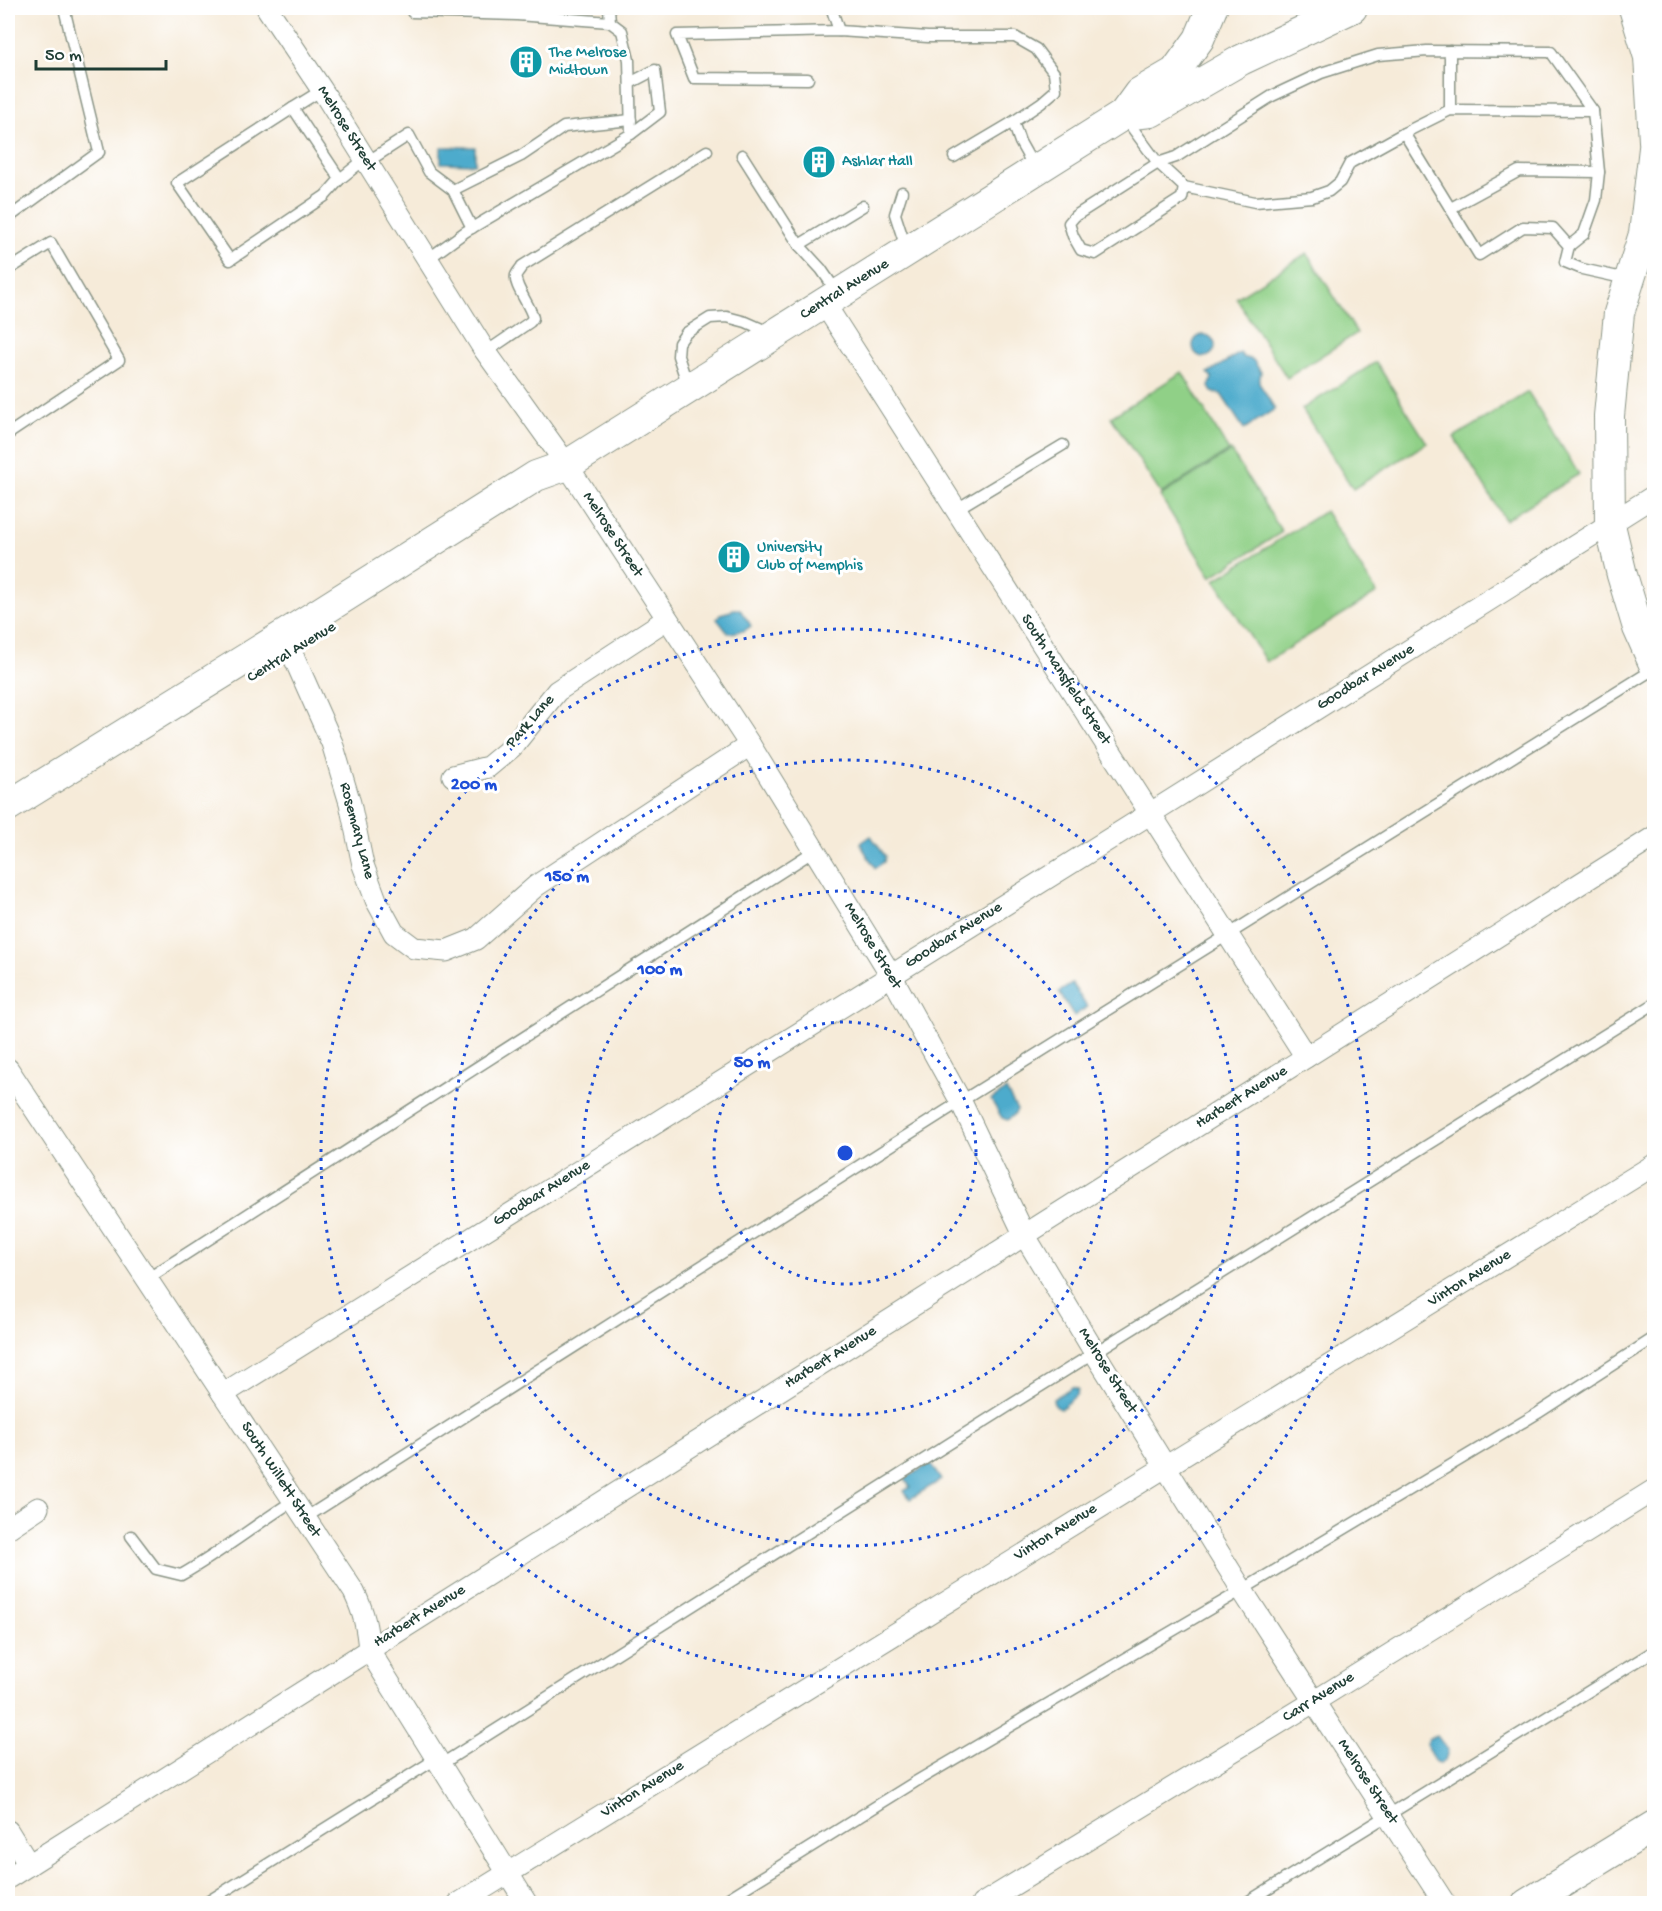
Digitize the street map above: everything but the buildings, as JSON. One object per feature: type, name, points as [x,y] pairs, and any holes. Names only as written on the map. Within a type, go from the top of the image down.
[{"type":"main road","name":"Central Avenue","points":[[8,806],[80,767],[546,493],[567,465],[1123,115],[1139,93],[1174,72],[1199,39],[1212,8]]},
{"type":"main road","name":"Central Avenue","points":[[1123,115],[1151,112],[1240,60],[1352,8]]},
{"type":"main road","points":[[1634,8],[1649,57],[1654,141]]},
{"type":"main road","points":[[1654,148],[1644,234],[1620,313],[1609,416],[1610,525],[1638,628],[1654,664]]},
{"type":"main road","name":"Central Avenue","points":[[8,830],[289,643]]},
{"type":"main road","points":[[1527,1904],[1653,1829]]},
{"type":"street","name":"Melrose Street","points":[[267,8],[322,90],[486,352],[567,465],[750,745],[891,975],[961,1102],[1025,1236],[1095,1353],[1242,1590],[1445,1904]]},
{"type":"street","name":"South Mansfield Street","points":[[831,299],[954,510],[1151,813],[1305,1057]]},
{"type":"street","name":"Goodbar Avenue","points":[[223,1394],[1654,496]]},
{"type":"street","name":"Park Lane","points":[[453,776],[488,766],[512,747],[557,692],[667,619]]},
{"type":"street","name":"Rosemary Lane","points":[[289,643],[332,743],[350,803],[363,866],[376,900],[394,933],[414,948],[446,951],[476,939],[536,886],[750,745]]},
{"type":"street","name":"Harbert Avenue","points":[[8,1878],[1654,837]]},
{"type":"street","name":"South Willett Street","points":[[8,1069],[354,1592],[363,1610],[368,1628],[369,1650],[527,1904]]},
{"type":"street","name":"Vinton Avenue","points":[[458,1904],[1654,1165]]},
{"type":"street","name":"Carr Avenue","points":[[982,1904],[1315,1701],[1654,1490]]},
{"type":"street","points":[[8,1528],[38,1508]]},
{"type":"street","points":[[8,1832],[28,1865]]},
{"type":"lane","points":[[8,218],[99,152],[64,8]]},
{"type":"lane","points":[[609,8],[610,22]]},
{"type":"lane","points":[[834,8],[833,13],[839,31]]},
{"type":"lane","points":[[411,12],[462,11],[610,22],[622,31],[629,60],[631,134]]},
{"type":"lane","points":[[808,79],[694,78],[677,35],[839,31],[928,37],[1015,37],[1036,49],[1054,73],[1056,90],[1013,122],[954,157]]},
{"type":"lane","points":[[1450,51],[1450,110]]},
{"type":"lane","points":[[1184,187],[1182,198],[1095,254],[1081,250],[1073,236],[1069,223],[1075,216],[1158,163],[1176,157],[1272,96],[1321,73],[1378,55],[1404,52],[1551,52],[1593,111],[1599,172],[1596,200],[1584,234],[1569,246],[1565,262],[1582,269],[1630,280]]},
{"type":"lane","points":[[428,259],[472,228],[631,134],[660,112],[655,70],[630,82]]},
{"type":"lane","points":[[322,90],[177,183],[230,260],[325,196],[340,179],[409,135],[429,172],[453,190],[472,228]]},
{"type":"lane","points":[[293,108],[340,179]]},
{"type":"lane","points":[[1123,115],[1158,163],[1184,187],[1255,202],[1312,197],[1329,190],[1340,182],[1350,163],[1450,110],[1593,111]]},
{"type":"lane","points":[[453,190],[521,156],[564,127],[631,120]]},
{"type":"lane","points":[[1013,122],[1020,142],[1036,170]]},
{"type":"lane","points":[[1404,133],[1479,255],[1523,227],[1552,228],[1569,246]]},
{"type":"lane","points":[[486,352],[533,318],[516,283],[516,274],[522,266],[707,152]]},
{"type":"lane","points":[[742,155],[799,245],[821,269],[831,299]]},
{"type":"lane","points":[[1451,208],[1519,171],[1599,172]]},
{"type":"lane","points":[[902,192],[895,214],[908,251]]},
{"type":"lane","points":[[799,245],[863,206]]},
{"type":"lane","points":[[8,270],[51,243],[119,360],[8,434]]},
{"type":"lane","points":[[689,389],[678,356],[679,344],[686,333],[710,318],[727,316],[774,334]]},
{"type":"lane","points":[[954,510],[1063,446]]},
{"type":"lane","points":[[131,1536],[156,1569],[181,1575],[299,1509],[961,1102],[1654,669]]},
{"type":"lane","points":[[147,1279],[814,851]]},
{"type":"lane","points":[[204,1904],[753,1567],[1654,1004]]},
{"type":"lane","points":[[719,1904],[915,1782],[1538,1413],[1654,1338]]},
{"type":"lane","points":[[1244,1904],[1654,1651]]},
{"type":"green space","points":[[1307,253],[1357,333],[1287,378],[1236,298]]},
{"type":"green space","points":[[1376,362],[1427,443],[1353,489],[1302,409]]},
{"type":"green space","points":[[1182,372],[1229,451],[1161,494],[1111,417]]},
{"type":"green space","points":[[1528,392],[1579,474],[1505,520],[1454,437]]},
{"type":"green space","points":[[1231,451],[1282,532],[1211,577],[1160,496]]},
{"type":"green space","points":[[1325,511],[1377,593],[1266,662],[1215,580]]},
{"type":"water","points":[[441,147],[475,147],[475,164],[441,163]]},
{"type":"water","points":[[1204,335],[1212,338],[1215,346],[1212,354],[1204,357],[1196,354],[1193,346],[1196,338]]},
{"type":"water","points":[[1240,353],[1243,357],[1253,360],[1261,372],[1259,383],[1275,409],[1244,429],[1221,394],[1212,392],[1209,387],[1212,378],[1208,373]]},
{"type":"water","points":[[740,609],[751,626],[744,631],[728,633],[717,619],[720,614]]},
{"type":"water","points":[[871,836],[885,856],[884,862],[875,868],[861,843]]},
{"type":"water","points":[[1072,984],[1087,1007],[1074,1016],[1059,992]]},
{"type":"water","points":[[1006,1090],[1017,1110],[1007,1120],[1002,1118],[991,1100]]},
{"type":"water","points":[[1072,1387],[1078,1389],[1077,1394],[1061,1409],[1056,1406],[1053,1399]]},
{"type":"water","points":[[930,1463],[941,1480],[910,1499],[904,1491],[910,1487],[905,1479]]},
{"type":"water","points":[[1436,1735],[1448,1750],[1445,1761],[1441,1763],[1436,1762],[1426,1744],[1428,1739]]},
{"type":"place","name":"The Melrose Midtown","points":[[526,62]]},
{"type":"place","name":"Ashlar Hall","points":[[819,162]]},
{"type":"place","name":"University Club of Memphis","points":[[734,557]]}]
